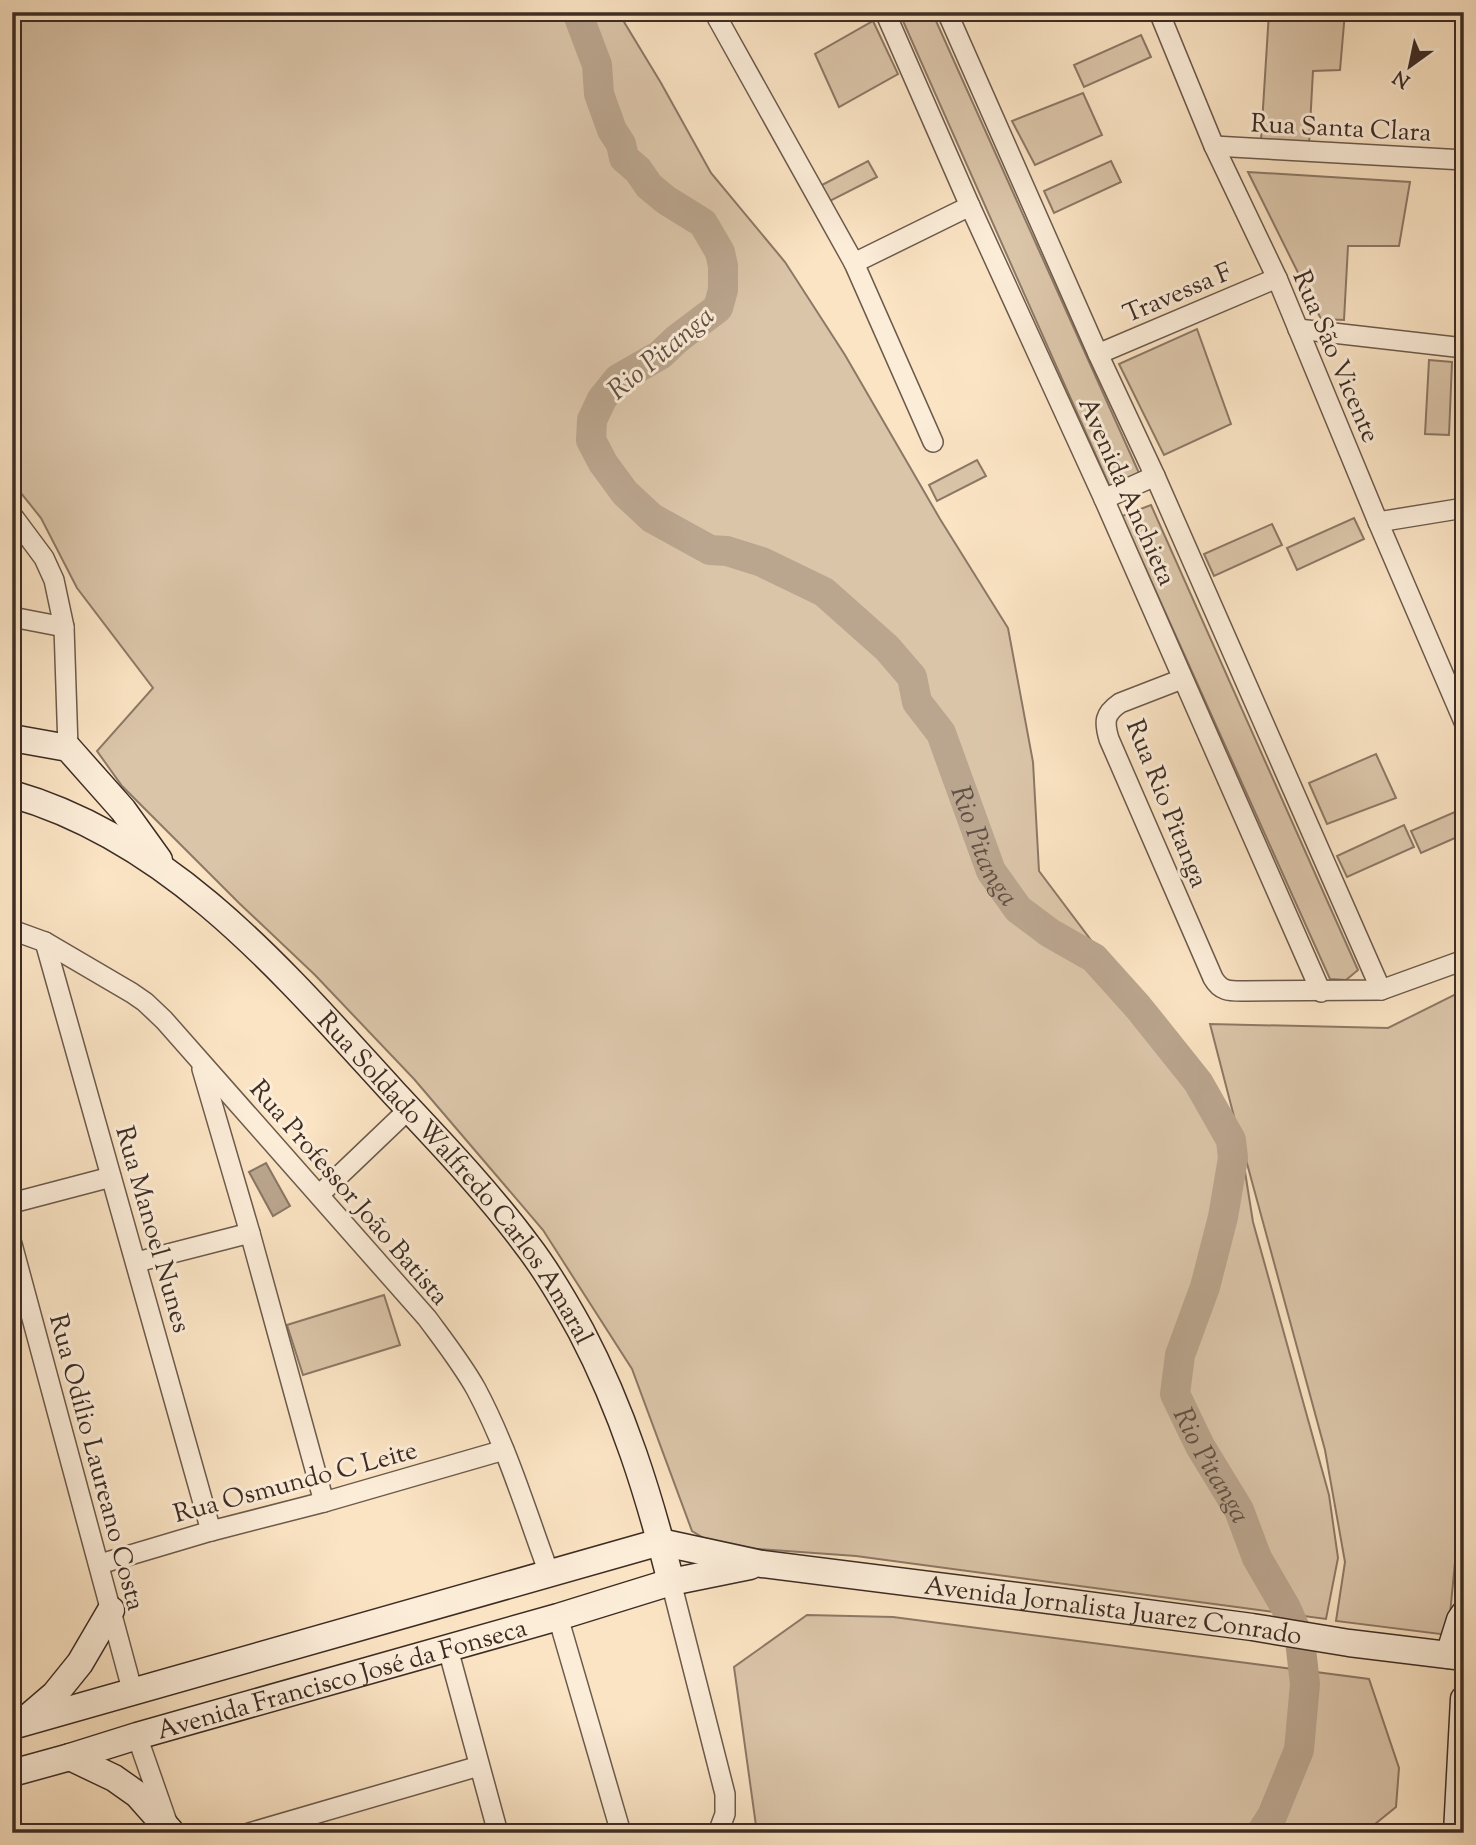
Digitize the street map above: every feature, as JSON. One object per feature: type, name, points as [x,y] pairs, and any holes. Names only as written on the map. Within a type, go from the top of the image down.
[{"type":"main road","points":[[12,738],[68,748],[123,810],[167,870]]},
{"type":"main road","points":[[90,824],[98,820],[102,812],[97,780]]},
{"type":"main road","points":[[12,794],[52,807],[90,824],[167,870]]},
{"type":"main road","name":"Rua Soldado Walfredo Carlos Amaral","points":[[167,870],[284,973],[480,1187],[529,1247],[582,1333],[617,1408],[636,1458],[671,1582]]},
{"type":"main road","name":"Avenida Jornalista Juarez Conrado","points":[[660,1542],[762,1564],[1456,1656]]},
{"type":"main road","name":"Avenida Francisco José da Fonseca","points":[[16,1726],[660,1542]]},
{"type":"main road","name":"Avenida Jornalista Juarez Conrado","points":[[671,1582],[762,1564]]},
{"type":"main road","name":"Avenida Francisco José da Fonseca","points":[[12,1773],[448,1649],[671,1582]]},
{"type":"main road","points":[[16,1726],[55,1694],[80,1663],[111,1610]]},
{"type":"main road","points":[[1456,1656],[1460,1620],[1464,1614]]},
{"type":"main road","points":[[1457,1833],[1464,1699]]},
{"type":"main road","points":[[70,1757],[114,1778],[138,1795],[171,1832]]},
{"type":"street","points":[[714,12],[844,242],[933,442]]},
{"type":"street","name":"Avenida Anchieta","points":[[885,12],[1104,499],[1321,992]]},
{"type":"street","name":"Avenida Anchieta","points":[[947,12],[1381,990]]},
{"type":"street","name":"Rua São Vicente","points":[[1159,12],[1214,146],[1277,278],[1464,722]]},
{"type":"street","name":"Rua Santa Clara","points":[[1214,146],[1464,160]]},
{"type":"street","points":[[854,263],[970,206]]},
{"type":"street","name":"Travessa F","points":[[1098,354],[1277,278]]},
{"type":"street","points":[[1298,329],[1464,348]]},
{"type":"street","points":[[1104,499],[1155,476]]},
{"type":"street","points":[[1378,522],[1464,508]]},
{"type":"street","points":[[12,515],[33,542],[54,580],[64,626],[68,748]]},
{"type":"street","points":[[12,617],[64,626]]},
{"type":"street","name":"Rua Rio Pitanga","points":[[1182,679],[1120,703],[1111,709],[1106,719],[1106,727],[1213,978],[1219,987],[1236,991],[1321,992]]},
{"type":"street","name":"Rua Professor João Batista","points":[[12,930],[45,943],[145,1002],[320,1194],[412,1300],[457,1358],[475,1387],[504,1450],[548,1573]]},
{"type":"street","name":"Rua Manoel Nunes","points":[[45,943],[211,1531]]},
{"type":"street","points":[[1321,992],[1381,990],[1464,960]]},
{"type":"street","points":[[200,1061],[324,1502]]},
{"type":"street","points":[[320,1194],[409,1109]]},
{"type":"street","points":[[12,1203],[111,1177]]},
{"type":"street","points":[[137,1262],[250,1233]]},
{"type":"street","name":"Rua Odílio Laureano Costa","points":[[12,1244],[16,1274],[100,1564],[133,1693]]},
{"type":"street","name":"Rua Osmundo C Leite","points":[[100,1564],[504,1450]]},
{"type":"street","points":[[671,1582],[725,1794],[725,1814],[718,1833]]},
{"type":"street","points":[[558,1617],[621,1833]]},
{"type":"street","points":[[448,1649],[498,1833]]},
{"type":"street","points":[[137,1736],[171,1832]]},
{"type":"street","points":[[249,1833],[479,1766]]},
{"type":"shaded area","points":[[12,12],[618,12],[711,173],[785,262],[845,355],[940,519],[1008,628],[1033,762],[1039,871],[1097,948],[1177,1036],[1238,1132],[1210,1024],[1388,1028],[1464,990],[1464,1469],[1448,1635],[1336,1621],[1345,1562],[1325,1450],[1239,1134],[1253,1222],[1329,1495],[1338,1558],[1326,1619],[856,1556],[717,1546],[692,1531],[632,1369],[543,1230],[414,1079],[315,975],[122,786],[97,751],[153,688],[77,588],[41,518],[12,482]]},
{"type":"shaded area","points":[[899,12],[932,12],[1139,473],[1110,487]]},
{"type":"shaded area","points":[[1269,12],[1345,12],[1340,70],[1313,71],[1309,144],[1261,140]]},
{"type":"shaded area","points":[[873,21],[898,74],[839,107],[815,54]]},
{"type":"shaded area","points":[[1141,35],[1151,57],[1084,87],[1074,65]]},
{"type":"shaded area","points":[[1083,93],[1102,135],[1035,165],[1012,121]]},
{"type":"shaded area","points":[[868,161],[877,177],[828,202],[820,186]]},
{"type":"shaded area","points":[[1111,161],[1121,182],[1054,213],[1044,191]]},
{"type":"shaded area","points":[[1248,172],[1410,182],[1399,246],[1348,246],[1344,320],[1321,319]]},
{"type":"shaded area","points":[[1197,329],[1231,424],[1164,455],[1119,364]]},
{"type":"shaded area","points":[[1429,360],[1452,362],[1449,435],[1425,434]]},
{"type":"shaded area","points":[[977,460],[986,476],[937,501],[929,485]]},
{"type":"shaded area","points":[[1151,505],[1358,970],[1346,980],[1330,979],[1122,516]]},
{"type":"shaded area","points":[[1354,518],[1364,539],[1297,570],[1287,548]]},
{"type":"shaded area","points":[[1272,524],[1282,545],[1214,576],[1204,554]]},
{"type":"shaded area","points":[[1376,754],[1396,798],[1327,824],[1309,783]]},
{"type":"shaded area","points":[[1464,808],[1464,834],[1421,853],[1411,831]]},
{"type":"shaded area","points":[[1404,825],[1414,847],[1347,877],[1337,856]]},
{"type":"shaded area","points":[[266,1163],[290,1206],[273,1216],[249,1172]]},
{"type":"shaded area","points":[[384,1295],[400,1345],[303,1375],[287,1325]]},
{"type":"shaded area","points":[[807,1615],[893,1617],[1369,1679],[1399,1768],[1396,1807],[1364,1833],[757,1833],[734,1667]]},
{"type":"waterway","name":"Rio Pitanga","points":[[577,12],[597,65],[599,94],[612,130],[621,144],[624,158],[638,170],[649,186],[666,200],[703,223],[720,252],[723,266],[723,290],[718,308],[660,355],[618,379],[602,399],[592,420],[591,440],[603,463],[625,493],[652,518],[710,550],[727,551],[762,562],[824,592],[887,648],[912,677],[917,702],[941,733],[991,871],[1018,909],[1050,933],[1094,958],[1138,1007],[1198,1082],[1231,1140],[1233,1158],[1223,1217],[1205,1287],[1180,1355],[1175,1394],[1200,1446],[1239,1510],[1257,1558],[1286,1608],[1300,1640],[1305,1684],[1299,1750],[1272,1816],[1261,1833]]}]
